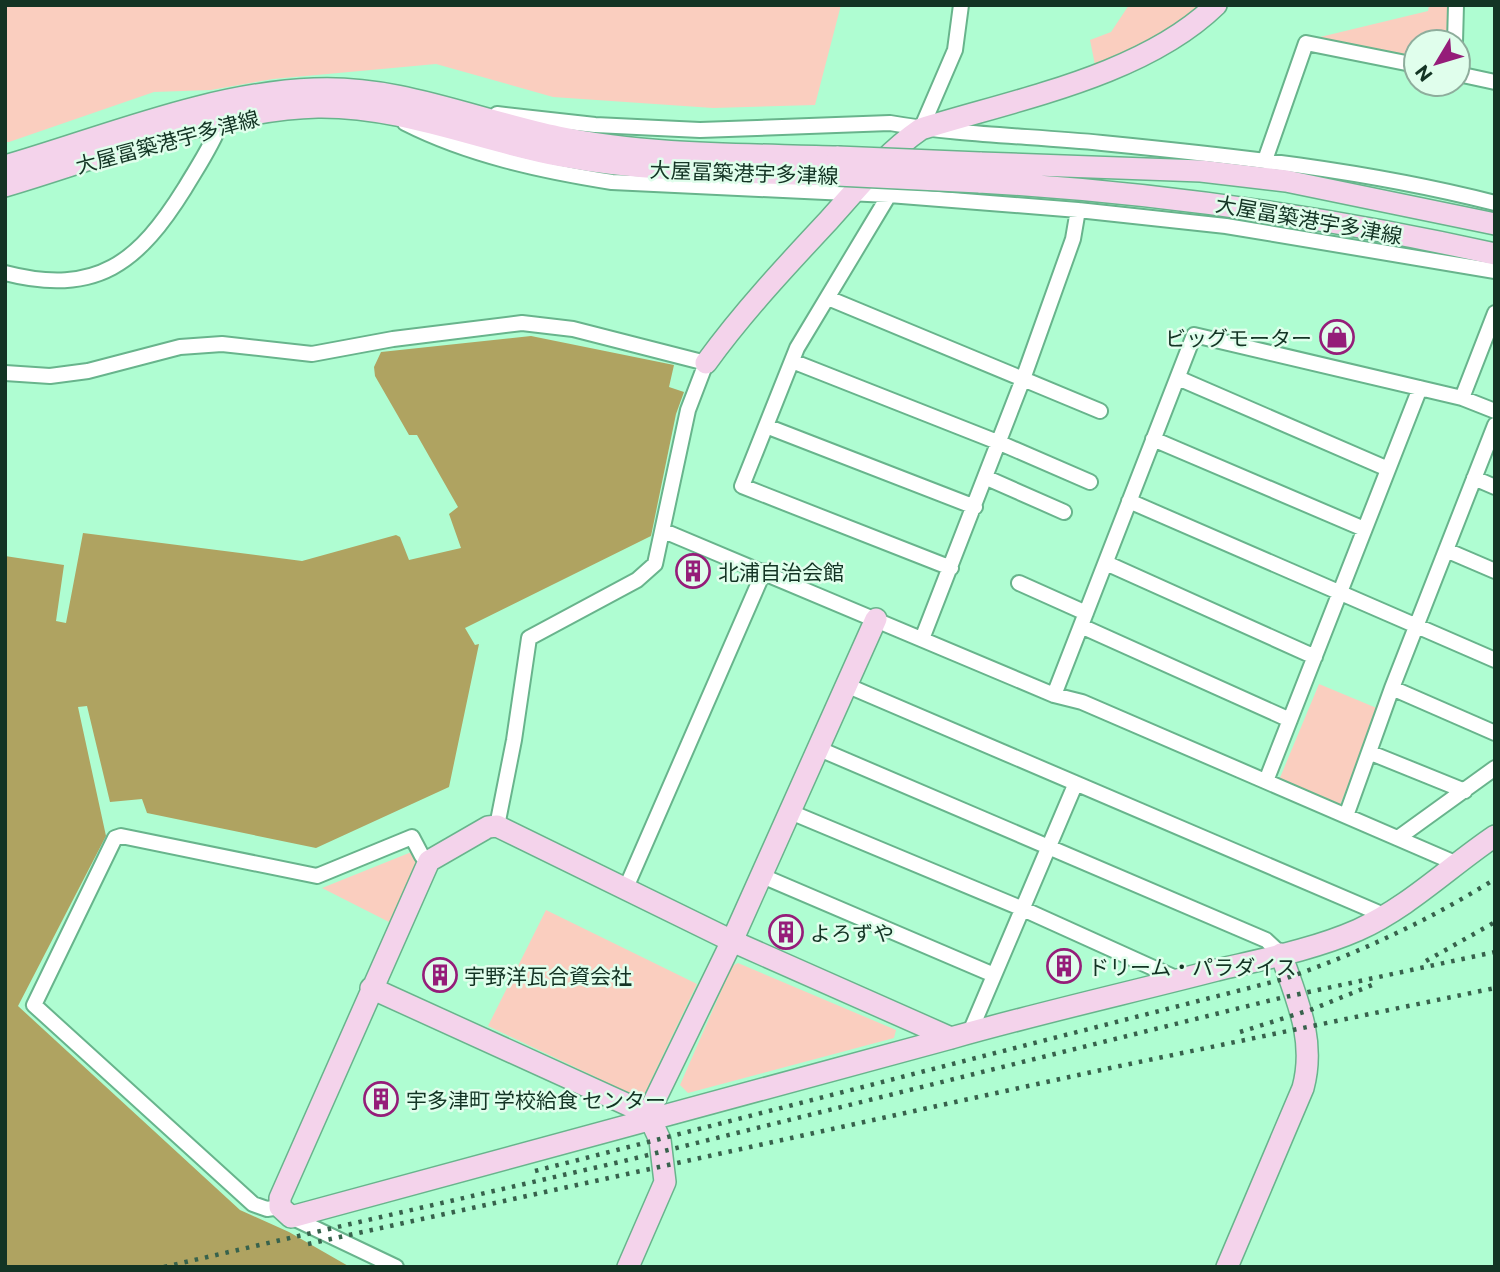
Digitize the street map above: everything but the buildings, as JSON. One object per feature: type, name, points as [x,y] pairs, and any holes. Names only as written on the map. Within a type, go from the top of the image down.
[{"type":"street","points":[[921,128],[955,50],[961,5]]},
{"type":"street","points":[[497,826],[529,638],[636,580],[655,564],[688,410],[706,363],[751,304],[901,144],[921,128],[1126,64],[1177,39],[1216,5]]},
{"type":"street","points":[[1455,28],[1456,5]]},
{"type":"street","points":[[1264,163],[1306,43],[1402,62]]},
{"type":"street","points":[[1472,77],[1495,82]]},
{"type":"street","name":"大屋冨築港宇多津線","points":[[5,186],[45,164],[220,113],[281,92],[346,89],[412,98],[556,136],[603,145],[837,166],[979,172],[1200,172],[1286,181],[1495,224]]},
{"type":"street","name":"大屋冨築港宇多津線","points":[[220,113],[315,107],[381,111],[602,163],[646,169],[837,166]]},
{"type":"street","points":[[460,110],[652,129],[751,129],[890,123],[1102,143],[1416,183],[1495,203]]},
{"type":"street","points":[[381,111],[438,140],[568,174],[661,186],[889,195],[1078,210],[1226,226],[1495,271]]},
{"type":"street","points":[[5,273],[52,280],[79,278],[107,270],[128,259],[162,226],[214,139],[220,113]]},
{"type":"street","points":[[890,123],[900,135],[901,144]]},
{"type":"street","name":"大屋冨築港宇多津線","points":[[5,166],[45,164]]},
{"type":"street","name":"大屋冨築港宇多津線","points":[[979,172],[1259,209],[1495,254]]},
{"type":"street","points":[[889,195],[792,361],[742,486],[951,568]]},
{"type":"street","points":[[922,639],[1000,443],[1073,239],[1078,210]]},
{"type":"street","points":[[828,298],[1023,379],[1095,404]]},
{"type":"street","points":[[1462,398],[1495,313]]},
{"type":"street","points":[[5,373],[50,376],[88,371],[180,346],[222,344],[312,354],[393,339],[522,323],[573,329],[706,363]]},
{"type":"street","points":[[1054,695],[1194,335],[1462,398],[1495,411]]},
{"type":"street","points":[[792,361],[1000,443],[1090,482]]},
{"type":"street","points":[[1178,378],[1388,470]]},
{"type":"street","points":[[1266,781],[1420,388]]},
{"type":"street","points":[[1346,816],[1392,688],[1495,425]]},
{"type":"street","points":[[766,426],[975,507]]},
{"type":"street","points":[[1153,439],[1364,529]]},
{"type":"street","points":[[987,478],[1064,512]]},
{"type":"street","points":[[1474,478],[1495,487]]},
{"type":"street","points":[[1129,501],[1495,660]]},
{"type":"street","points":[[664,531],[1054,695],[1082,702],[1455,863]]},
{"type":"street","points":[[1446,550],[1495,571]]},
{"type":"street","points":[[1106,563],[1315,657]]},
{"type":"street","points":[[625,890],[764,571]]},
{"type":"street","points":[[1018,583],[1084,619],[1290,720]]},
{"type":"street","points":[[650,1118],[876,619]]},
{"type":"street","points":[[846,685],[1386,916]]},
{"type":"street","points":[[1392,688],[1495,733]]},
{"type":"street","points":[[817,748],[1266,940],[1281,954],[1302,1014],[1310,1063],[1303,1088],[1227,1267]]},
{"type":"street","points":[[1371,752],[1465,791]]},
{"type":"street","points":[[1398,838],[1495,768]]},
{"type":"street","points":[[961,1035],[994,975],[1075,785]]},
{"type":"street","points":[[788,811],[1023,909],[1180,979]]},
{"type":"street","points":[[286,1212],[280,1198],[429,860],[488,827],[497,826],[732,941],[961,1035]]},
{"type":"street","points":[[396,1267],[286,1212],[253,1204],[34,1005],[115,838],[121,836],[317,876],[412,837],[422,856],[429,860]]},
{"type":"street","points":[[286,1212],[1281,954],[1355,931],[1406,905],[1455,863],[1495,836]]},
{"type":"street","points":[[760,874],[994,975]]},
{"type":"street","points":[[371,988],[650,1118],[660,1140],[666,1182],[628,1267]]},
{"type":"shaded area","points":[[5,5],[841,5],[815,105],[713,108],[553,97],[436,64],[273,79],[211,90],[154,92],[5,142]]},
{"type":"shaded area","points":[[1129,5],[1200,5],[1146,46],[1095,65],[1090,40],[1111,32]]},
{"type":"shaded area","points":[[1429,5],[1451,5],[1450,28],[1402,28],[1402,54],[1316,38],[1428,11]]},
{"type":"shaded area","points":[[531,336],[674,365],[669,387],[684,392],[676,414],[651,536],[465,628],[475,645],[479,644],[449,787],[316,848],[147,813],[142,799],[110,802],[87,706],[78,707],[106,836],[18,1006],[240,1210],[289,1232],[350,1267],[5,1267],[5,556],[64,565],[56,621],[66,623],[83,533],[302,561],[396,535],[400,537],[409,560],[461,548],[449,514],[458,507],[417,435],[409,435],[375,376],[374,367],[381,352]]},
{"type":"shaded area","points":[[1319,684],[1379,709],[1340,805],[1279,780]]},
{"type":"shaded area","points":[[414,851],[419,861],[389,922],[322,888]]},
{"type":"shaded area","points":[[546,910],[697,984],[642,1099],[488,1026]]},
{"type":"shaded area","points":[[738,963],[896,1030],[894,1038],[688,1093],[680,1085],[732,966]]},
{"type":"railway","points":[[535,1171],[1284,979],[1392,935],[1495,879]]},
{"type":"railway","points":[[1426,961],[1495,922]]},
{"type":"railway","points":[[164,1267],[624,1161],[1276,999],[1495,952]]},
{"type":"railway","points":[[1240,1032],[1313,1009],[1372,985]]},
{"type":"railway","points":[[308,1244],[1115,1067],[1495,988]]},
{"type":"place","name":"ビッグモーター","points":[[1337,337]]},
{"type":"place","name":"北浦自治会館","points":[[693,571]]},
{"type":"place","name":"よろずや","points":[[786,932]]},
{"type":"place","name":"ドリーム・パラダイス","points":[[1064,966]]},
{"type":"place","name":"宇野洋瓦合資会社","points":[[440,975]]},
{"type":"place","name":"宇多津町 学校給食 センター","points":[[381,1099]]}]
